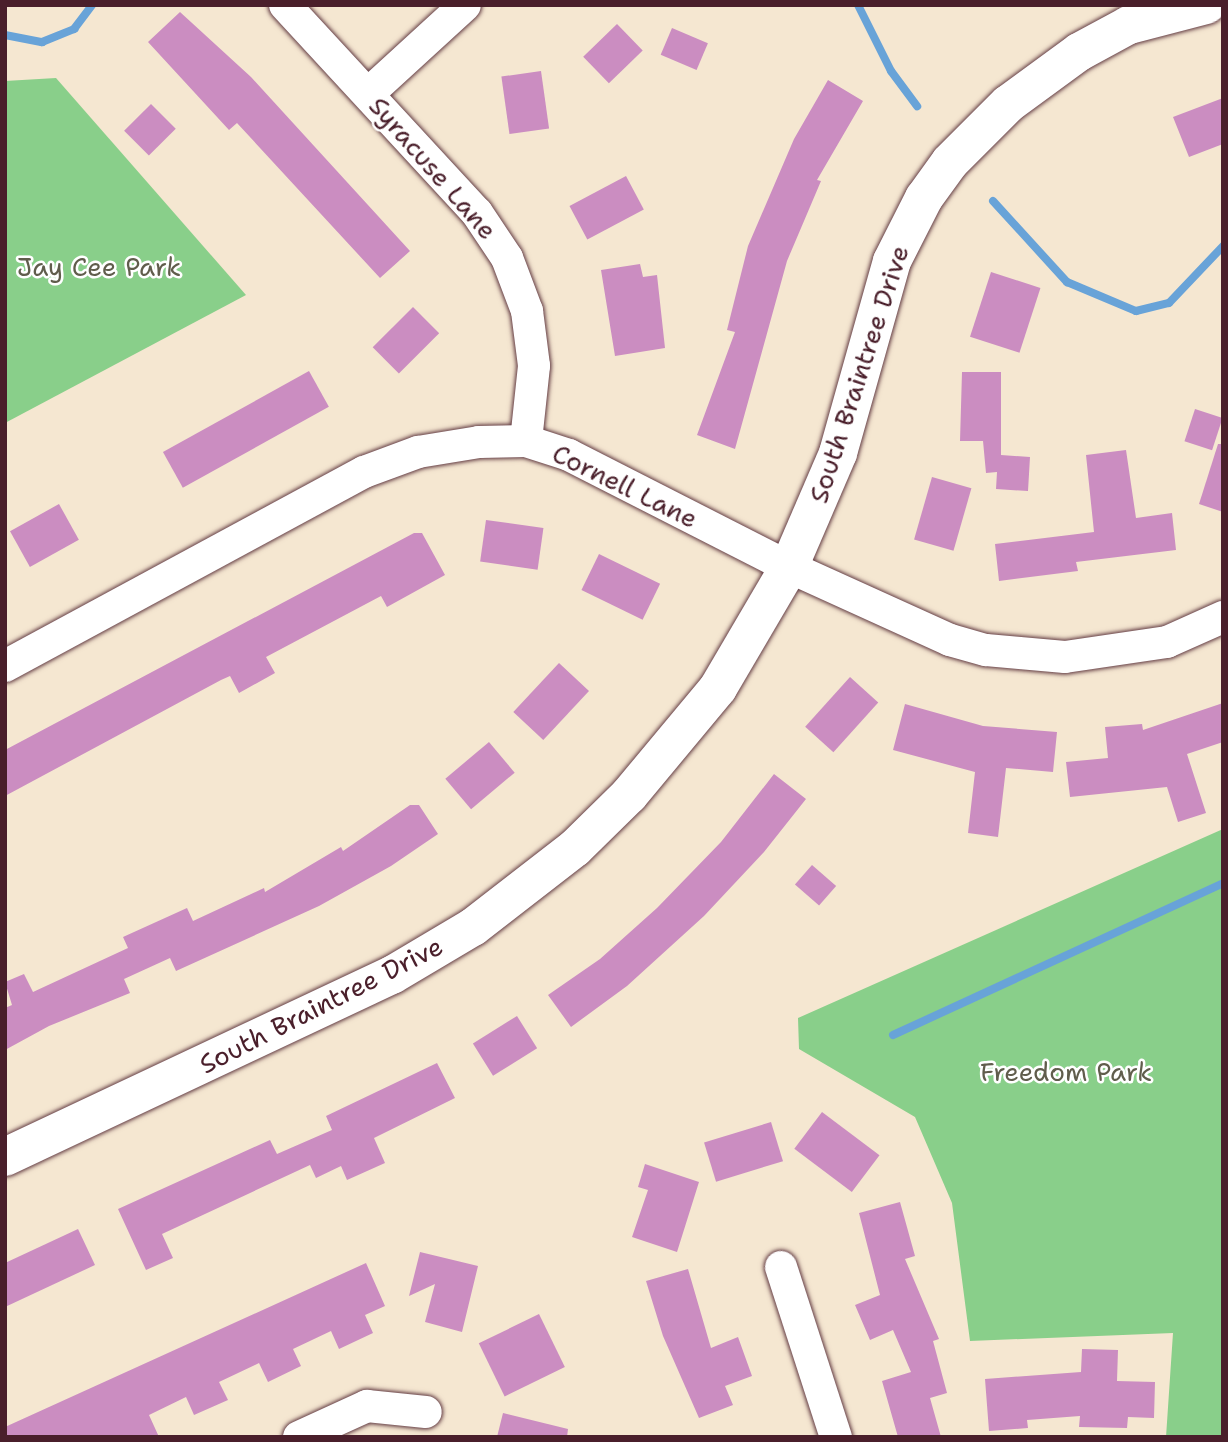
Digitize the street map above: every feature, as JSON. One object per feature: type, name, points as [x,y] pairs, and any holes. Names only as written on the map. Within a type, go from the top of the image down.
[{"type":"street","name":"Syracuse Lane","points":[[285,5],[477,213],[507,258],[527,311],[534,366],[526,441]]},
{"type":"street","points":[[369,93],[465,5]]},
{"type":"street","name":"South Braintree Drive","points":[[5,1157],[370,986],[438,949],[517,896],[629,796],[674,745],[718,688],[789,567],[838,453],[892,261],[924,198],[974,134],[1124,15],[1206,5]]},
{"type":"street","name":"Cornell Lane","points":[[5,666],[394,459],[451,444],[526,441],[569,455],[789,567],[950,640],[1032,656],[1065,657],[1167,642],[1223,617]]},
{"type":"street","points":[[781,1267],[836,1437]]},
{"type":"street","points":[[299,1437],[367,1406],[426,1412]]},
{"type":"green space","name":"Jay Cee Park","points":[[56,78],[246,295],[5,423],[5,81]]},
{"type":"green space","name":"Freedom Park","points":[[1223,829],[1223,1437],[1166,1437],[1173,1333],[970,1341],[952,1203],[915,1117],[799,1049],[798,1018]]},
{"type":"building","points":[[180,12],[251,77],[410,251],[380,278],[237,123],[229,130],[148,42]]},
{"type":"building","points":[[617,24],[643,51],[609,83],[583,57]]},
{"type":"building","points":[[672,28],[708,43],[697,70],[661,55]]},
{"type":"building","points":[[541,71],[549,128],[509,134],[501,77]]},
{"type":"building","points":[[828,80],[863,101],[817,180],[821,181],[787,261],[735,449],[697,435],[735,332],[727,330],[748,246],[794,139]]},
{"type":"building","points":[[1223,98],[1223,144],[1189,157],[1173,117]]},
{"type":"building","points":[[151,104],[176,129],[149,156],[124,131]]},
{"type":"building","points":[[626,176],[644,210],[587,240],[569,206]]},
{"type":"building","points":[[640,264],[643,277],[657,275],[665,348],[615,356],[601,270]]},
{"type":"building","points":[[991,272],[1040,288],[1019,353],[970,337]]},
{"type":"building","points":[[413,307],[439,333],[399,373],[373,347]]},
{"type":"building","points":[[309,371],[329,407],[183,488],[163,452]]},
{"type":"building","points":[[962,372],[1001,372],[1001,455],[1030,457],[1028,491],[996,489],[997,472],[986,473],[983,441],[960,441]]},
{"type":"building","points":[[1195,409],[1223,418],[1212,450],[1184,441]]},
{"type":"building","points":[[1218,444],[1223,444],[1223,512],[1199,504]]},
{"type":"building","points":[[1126,450],[1136,518],[1172,513],[1176,550],[1076,562],[1078,571],[999,581],[995,544],[1094,532],[1086,455]]},
{"type":"building","points":[[932,477],[971,488],[953,551],[914,539]]},
{"type":"building","points":[[59,504],[79,540],[30,567],[10,531]]},
{"type":"building","points":[[486,520],[543,528],[538,570],[480,562]]},
{"type":"building","points":[[414,533],[422,533],[445,575],[387,607],[381,596],[266,657],[275,673],[239,693],[230,676],[5,796],[5,750]]},
{"type":"building","points":[[599,554],[660,584],[643,620],[581,590]]},
{"type":"building","points":[[559,663],[589,691],[543,740],[513,712]]},
{"type":"building","points":[[850,677],[878,702],[833,752],[805,727]]},
{"type":"building","points":[[1223,703],[1223,742],[1187,754],[1206,813],[1178,822],[1167,787],[1070,797],[1066,762],[1108,758],[1105,727],[1142,724],[1143,730]]},
{"type":"building","points":[[905,704],[983,726],[1057,732],[1053,772],[1006,768],[998,837],[968,833],[975,772],[893,750]]},
{"type":"building","points":[[489,742],[515,773],[471,809],[445,779]]},
{"type":"building","points":[[774,774],[806,799],[764,852],[704,916],[627,986],[571,1027],[548,995],[600,959],[657,908],[721,842]]},
{"type":"building","points":[[410,805],[419,805],[438,834],[391,866],[319,906],[176,971],[170,958],[124,979],[130,993],[49,1026],[5,1050],[5,1008],[12,1005],[5,982],[24,974],[33,992],[128,948],[123,937],[187,908],[193,921],[264,888],[265,892],[341,847],[343,851]]},
{"type":"building","points":[[812,865],[836,886],[819,906],[795,885]]},
{"type":"building","points":[[517,1016],[537,1048],[493,1076],[473,1044]]},
{"type":"building","points":[[437,1063],[455,1098],[374,1138],[385,1163],[347,1180],[341,1166],[316,1178],[310,1165],[162,1234],[173,1258],[146,1270],[118,1209],[270,1140],[277,1154],[332,1130],[326,1116]]},
{"type":"building","points":[[822,1112],[880,1155],[852,1192],[794,1149]]},
{"type":"building","points":[[771,1122],[783,1161],[716,1182],[704,1142]]},
{"type":"building","points":[[645,1164],[699,1182],[677,1252],[632,1237],[648,1190],[638,1187]]},
{"type":"building","points":[[900,1202],[915,1256],[905,1259],[939,1339],[933,1341],[947,1393],[930,1398],[941,1437],[898,1437],[882,1381],[911,1372],[893,1330],[870,1340],[855,1305],[880,1295],[859,1213]]},
{"type":"building","points":[[78,1229],[95,1265],[5,1307],[5,1263]]},
{"type":"building","points":[[420,1252],[478,1266],[462,1332],[425,1322],[435,1284],[409,1296]]},
{"type":"building","points":[[366,1263],[385,1306],[365,1315],[373,1333],[339,1349],[331,1331],[293,1349],[301,1366],[268,1382],[259,1363],[219,1382],[228,1400],[194,1415],[186,1397],[149,1415],[159,1437],[5,1437],[5,1427]]},
{"type":"building","points":[[688,1269],[711,1348],[738,1337],[752,1376],[725,1386],[733,1405],[699,1418],[663,1336],[646,1281]]},
{"type":"building","points":[[539,1314],[565,1367],[505,1396],[479,1343]]},
{"type":"building","points":[[1082,1349],[1118,1350],[1117,1381],[1155,1382],[1154,1418],[1128,1417],[1127,1428],[1079,1427],[1080,1416],[1027,1420],[1028,1428],[989,1431],[985,1379],[1081,1372]]},
{"type":"building","points":[[503,1413],[568,1429],[567,1437],[497,1437]]},
{"type":"waterway","points":[[5,35],[42,42],[74,29],[92,5]]},
{"type":"waterway","points":[[858,5],[891,71],[917,106]]},
{"type":"waterway","points":[[993,201],[1067,282],[1136,311],[1169,303],[1223,246]]},
{"type":"waterway","points":[[893,1035],[1223,883]]}]
